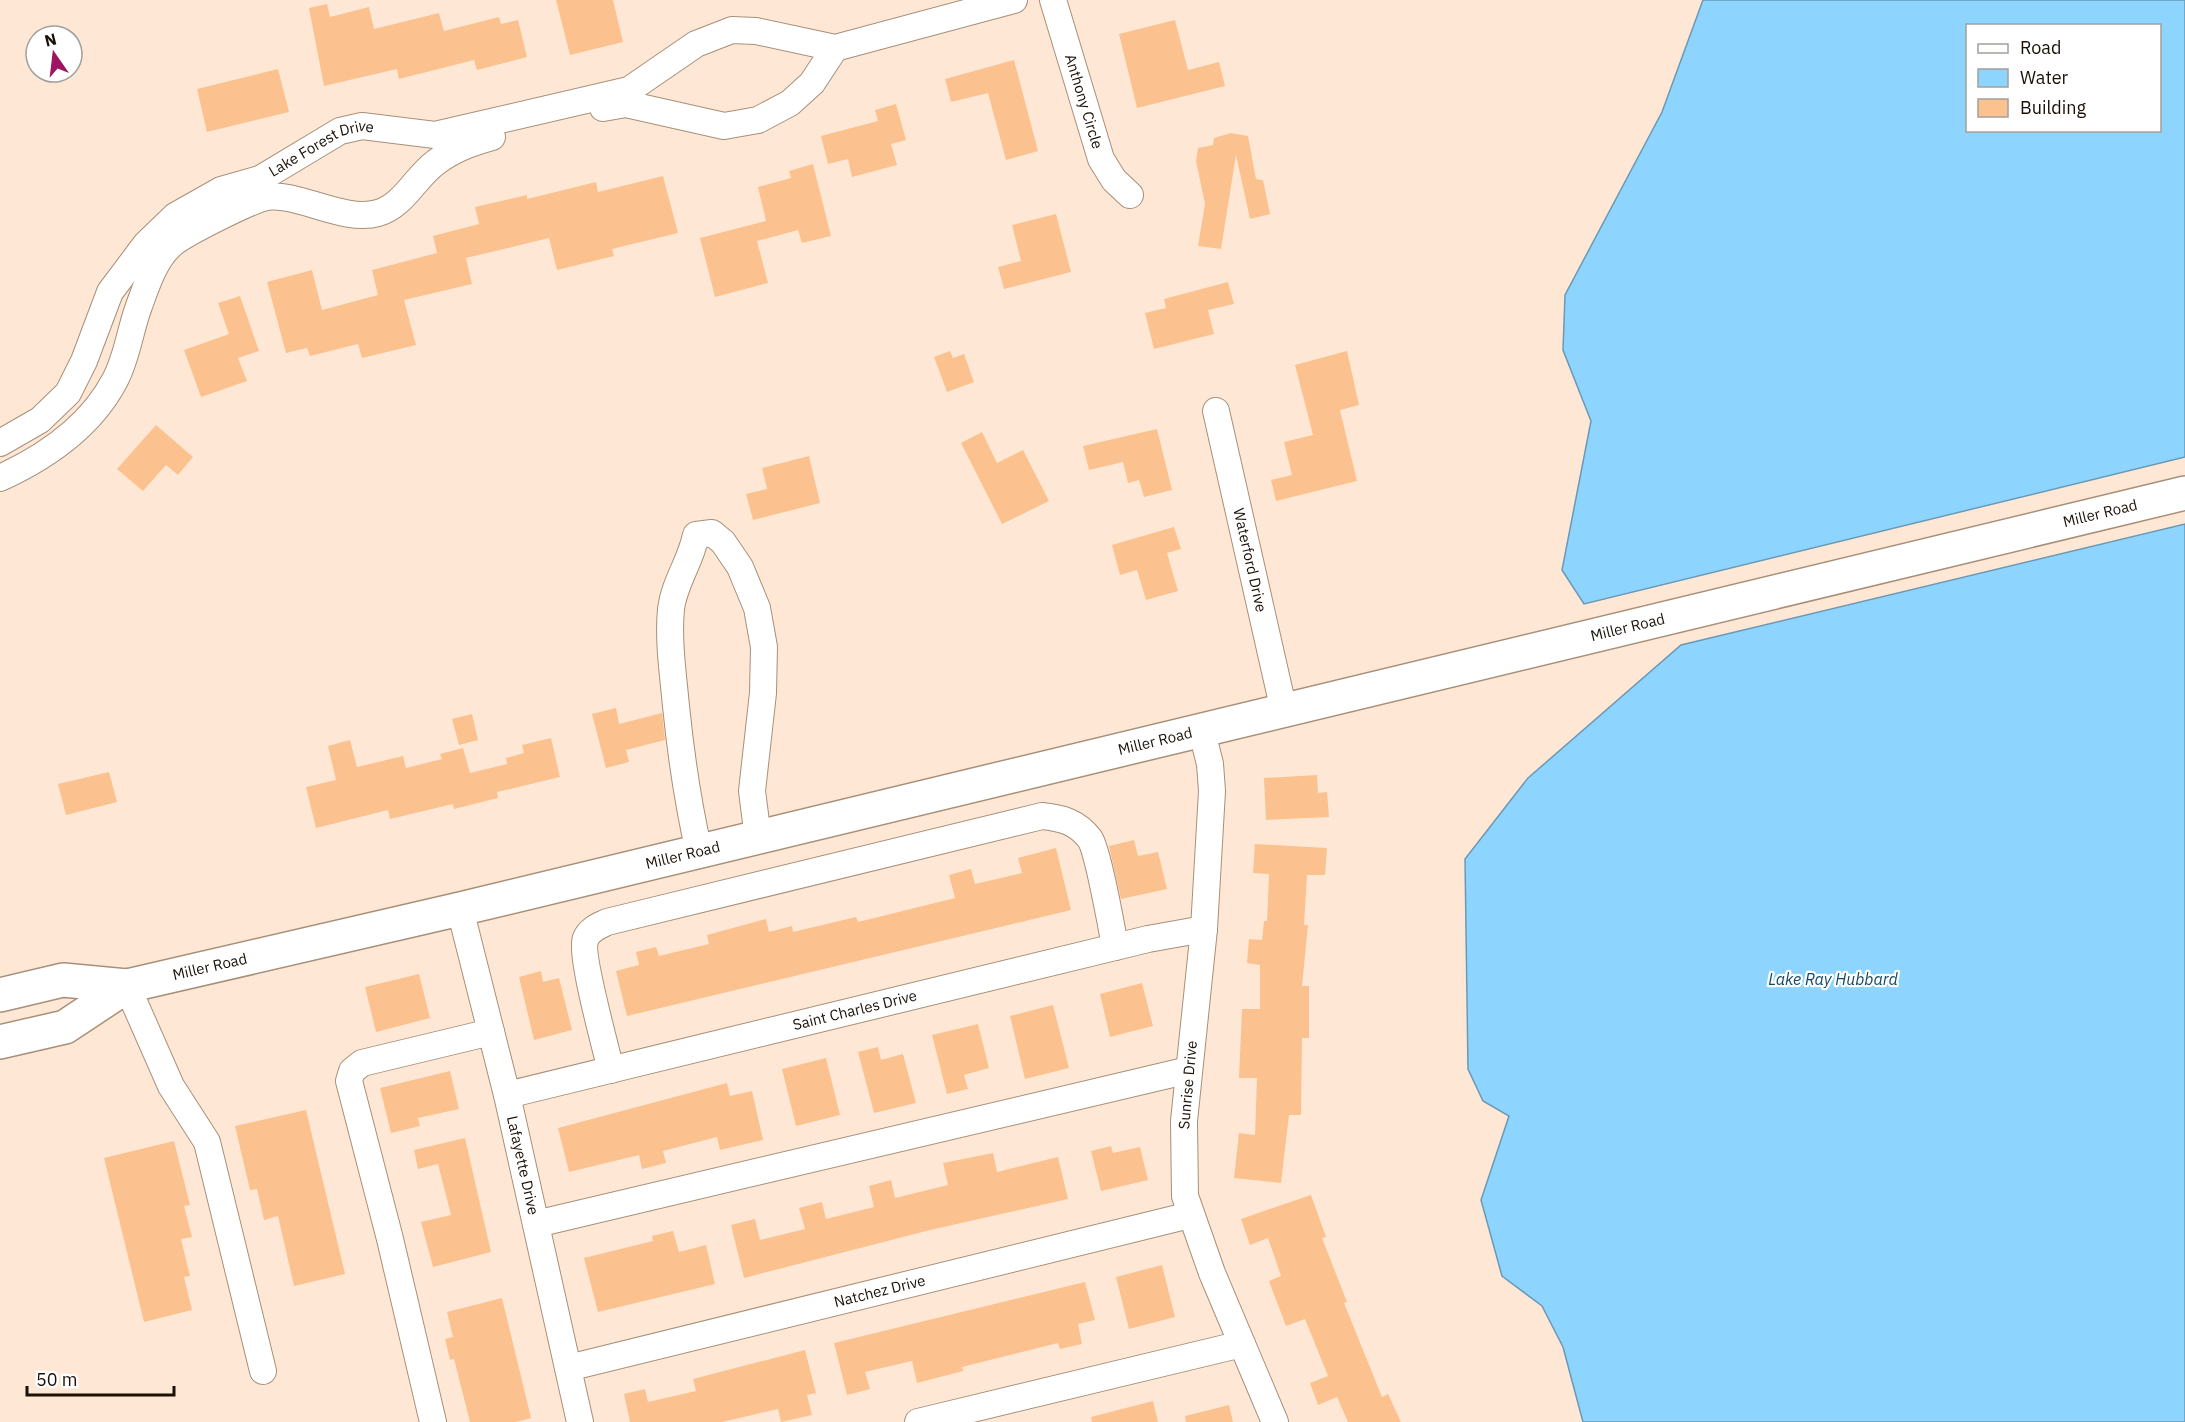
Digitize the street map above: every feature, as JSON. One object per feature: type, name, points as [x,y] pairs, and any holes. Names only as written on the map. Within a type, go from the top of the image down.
[{"type":"main road","name":"Miller Road","points":[[0,995],[63,980],[127,986],[1202,732],[2185,493]]},
{"type":"main road","name":"Miller Road","points":[[0,1042],[65,1027],[127,986]]},
{"type":"street","name":"Lake Forest Drive","points":[[0,443],[40,420],[68,393],[84,361],[110,292],[148,260],[203,225],[267,197],[360,216],[378,213],[395,206],[417,178],[459,147],[529,120],[629,90],[696,44],[732,30],[756,31],[835,48],[1014,0]]},
{"type":"street","name":"Anthony Circle","points":[[1053,0],[1101,159],[1114,180],[1130,195]]},
{"type":"street","name":"Lake Forest Drive","points":[[0,478],[27,466],[56,447],[88,419],[116,379],[132,323],[148,280],[148,260],[175,216],[221,190],[260,179],[340,131],[362,126],[435,135],[626,104],[724,126],[758,120],[790,103],[812,83],[835,48]]},
{"type":"street","name":"Waterford Drive","points":[[1216,411],[1284,711]]},
{"type":"street","points":[[699,852],[686,795],[670,645],[671,607],[679,582],[692,556],[696,535],[712,533],[723,542],[740,567],[757,609],[764,647],[763,693],[752,791],[758,838]]},
{"type":"street","name":"Sunrise Drive","points":[[1202,732],[1210,764],[1212,791],[1204,929],[1189,1070],[1183,1163],[1185,1196],[1190,1215],[1275,1422]]},
{"type":"street","points":[[611,1070],[586,960],[585,940],[591,930],[607,922],[761,883],[1042,816],[1063,818],[1092,840],[1115,946]]},
{"type":"street","name":"Lafayette Drive","points":[[460,909],[507,1095],[580,1422]]},
{"type":"street","name":"Saint Charles Drive","points":[[507,1095],[1115,946],[1204,929]]},
{"type":"street","points":[[127,986],[171,1086],[207,1142],[263,1371]]},
{"type":"street","points":[[433,1422],[390,1239],[349,1081],[352,1071],[362,1063],[491,1032]]},
{"type":"street","points":[[536,1224],[1189,1070]]},
{"type":"street","name":"Natchez Drive","points":[[568,1368],[1190,1215]]},
{"type":"street","points":[[918,1422],[1242,1344]]},
{"type":"water","points":[[1703,0],[2185,0],[2185,457],[1584,604],[1562,570],[1591,421],[1563,350],[1565,295],[1662,112]]},
{"type":"water","name":"Lake Ray Hubbard","points":[[2185,524],[2185,1422],[1583,1422],[1563,1347],[1542,1306],[1502,1276],[1481,1200],[1509,1116],[1483,1101],[1468,1069],[1465,859],[1528,778],[1681,645]]},
{"type":"building","points":[[556,0],[613,0],[623,42],[570,55]]},
{"type":"building","points":[[327,4],[330,17],[369,7],[374,29],[439,13],[444,31],[499,17],[501,24],[518,20],[527,57],[477,70],[474,60],[399,79],[397,69],[324,86],[309,8]]},
{"type":"building","points":[[1175,20],[1188,70],[1219,62],[1225,86],[1137,108],[1119,34]]},
{"type":"building","points":[[1014,60],[1038,151],[1006,160],[988,93],[951,102],[945,79]]},
{"type":"building","points":[[278,69],[289,112],[207,132],[197,89]]},
{"type":"building","points":[[896,104],[906,140],[891,144],[897,165],[852,177],[848,159],[828,164],[821,136],[878,121],[875,110]]},
{"type":"building","points":[[1231,133],[1248,136],[1256,179],[1263,180],[1270,214],[1250,219],[1236,155],[1221,249],[1198,246],[1205,204],[1196,161],[1198,148],[1213,145],[1214,138]]},
{"type":"building","points":[[813,164],[831,236],[802,243],[798,230],[757,241],[768,283],[715,297],[700,238],[766,221],[758,187],[791,178],[789,171]]},
{"type":"building","points":[[663,176],[678,233],[612,249],[614,256],[557,270],[549,238],[466,258],[472,284],[404,300],[416,345],[362,358],[358,344],[310,356],[307,348],[286,353],[267,282],[312,270],[322,310],[378,295],[372,270],[437,253],[433,236],[479,224],[475,207],[527,195],[527,199],[596,182],[598,192]]},
{"type":"building","points":[[1056,214],[1071,272],[1004,289],[998,267],[1021,261],[1012,225]]},
{"type":"building","points":[[1228,282],[1234,304],[1208,310],[1214,334],[1154,349],[1145,313],[1166,308],[1164,299]]},
{"type":"building","points":[[240,296],[259,351],[238,358],[247,381],[201,397],[184,350],[229,334],[218,303]]},
{"type":"building","points":[[950,351],[953,358],[964,354],[974,382],[947,392],[934,357]]},
{"type":"building","points":[[1347,351],[1359,405],[1340,410],[1357,481],[1276,501],[1271,480],[1292,475],[1284,442],[1313,435],[1295,365]]},
{"type":"building","points":[[156,425],[193,457],[178,475],[166,465],[143,491],[117,469]]},
{"type":"building","points":[[1157,429],[1172,490],[1144,497],[1139,480],[1128,483],[1123,462],[1089,470],[1083,446]]},
{"type":"building","points":[[982,432],[997,463],[1023,450],[1049,501],[1002,524],[961,443]]},
{"type":"building","points":[[809,456],[820,503],[753,520],[746,494],[767,489],[762,468]]},
{"type":"building","points":[[1174,527],[1181,549],[1167,553],[1178,591],[1146,600],[1137,570],[1120,575],[1112,545]]},
{"type":"building","points":[[616,708],[619,724],[662,713],[665,740],[626,750],[629,762],[606,768],[592,714]]},
{"type":"building","points":[[472,714],[478,740],[459,745],[452,719]]},
{"type":"building","points":[[551,738],[560,777],[497,792],[498,798],[454,809],[453,804],[390,819],[388,810],[316,828],[306,787],[336,780],[328,746],[350,740],[357,767],[403,756],[406,768],[442,759],[440,754],[463,748],[470,773],[507,764],[506,758],[524,753],[522,745]]},
{"type":"building","points":[[109,772],[117,802],[66,815],[58,784]]},
{"type":"building","points":[[1317,775],[1318,793],[1327,792],[1329,817],[1266,820],[1264,778]]},
{"type":"building","points":[[1134,840],[1138,856],[1158,852],[1167,889],[1121,899],[1109,846]]},
{"type":"building","points":[[1255,844],[1327,848],[1325,875],[1307,875],[1304,925],[1308,925],[1302,986],[1309,986],[1309,1038],[1302,1038],[1301,1115],[1289,1115],[1281,1183],[1234,1178],[1239,1133],[1255,1135],[1257,1078],[1239,1078],[1242,1009],[1260,1009],[1260,965],[1247,963],[1249,939],[1262,940],[1264,921],[1267,921],[1269,874],[1253,873]]},
{"type":"building","points":[[1056,848],[1071,910],[627,1016],[616,971],[639,965],[636,952],[656,947],[659,956],[709,944],[707,935],[766,919],[769,932],[792,926],[793,932],[856,917],[858,922],[955,898],[949,875],[971,869],[975,884],[1022,873],[1018,858]]},
{"type":"building","points":[[541,971],[543,982],[559,978],[572,1030],[534,1040],[519,977]]},
{"type":"building","points":[[419,974],[430,1018],[376,1032],[365,987]]},
{"type":"building","points":[[1142,983],[1153,1026],[1110,1037],[1100,994]]},
{"type":"building","points":[[1053,1005],[1069,1068],[1025,1079],[1010,1016]]},
{"type":"building","points":[[978,1024],[989,1068],[964,1075],[968,1089],[947,1094],[932,1035]]},
{"type":"building","points":[[878,1047],[881,1060],[903,1054],[916,1103],[874,1113],[858,1052]]},
{"type":"building","points":[[826,1058],[840,1115],[796,1126],[782,1069]]},
{"type":"building","points":[[450,1071],[459,1109],[418,1118],[420,1126],[391,1133],[380,1088]]},
{"type":"building","points":[[727,1083],[730,1096],[752,1091],[763,1140],[720,1150],[717,1137],[663,1151],[666,1163],[642,1169],[639,1155],[569,1172],[558,1128]]},
{"type":"building","points":[[306,1110],[345,1274],[294,1286],[278,1216],[264,1220],[257,1189],[250,1190],[235,1126]]},
{"type":"building","points":[[465,1138],[491,1252],[433,1267],[421,1222],[451,1215],[438,1164],[418,1169],[414,1150]]},
{"type":"building","points":[[174,1141],[190,1205],[184,1206],[192,1237],[181,1239],[190,1276],[184,1277],[192,1310],[144,1322],[104,1158]]},
{"type":"building","points":[[1111,1146],[1113,1153],[1140,1147],[1148,1180],[1101,1191],[1091,1151]]},
{"type":"building","points":[[993,1153],[997,1172],[1058,1157],[1068,1199],[930,1230],[744,1278],[731,1225],[755,1219],[760,1240],[805,1229],[799,1208],[822,1202],[826,1219],[874,1207],[869,1186],[891,1180],[895,1198],[948,1185],[943,1163]]},
{"type":"building","points":[[1311,1195],[1326,1237],[1322,1238],[1347,1302],[1344,1303],[1382,1397],[1388,1394],[1401,1422],[1348,1422],[1337,1397],[1318,1405],[1310,1383],[1328,1376],[1305,1319],[1286,1326],[1269,1281],[1281,1276],[1268,1238],[1250,1245],[1241,1219]]},
{"type":"building","points":[[673,1231],[679,1252],[706,1245],[715,1284],[598,1312],[584,1258],[653,1241],[652,1236]]},
{"type":"building","points":[[1162,1265],[1175,1317],[1129,1329],[1116,1277]]},
{"type":"building","points":[[1085,1282],[1095,1320],[1078,1324],[1082,1344],[1060,1349],[1058,1343],[962,1367],[963,1371],[917,1383],[912,1361],[865,1372],[870,1389],[847,1395],[834,1343]]},
{"type":"building","points":[[502,1298],[531,1418],[516,1422],[470,1422],[454,1359],[450,1360],[445,1339],[453,1337],[447,1312]]},
{"type":"building","points":[[805,1350],[816,1393],[807,1395],[812,1415],[781,1422],[778,1409],[722,1422],[630,1422],[624,1394],[645,1389],[648,1402],[696,1391],[693,1379]]},
{"type":"building","points":[[1153,1401],[1158,1422],[1092,1422],[1091,1417]]},
{"type":"building","points":[[1229,1405],[1233,1422],[1186,1422],[1185,1416]]}]
